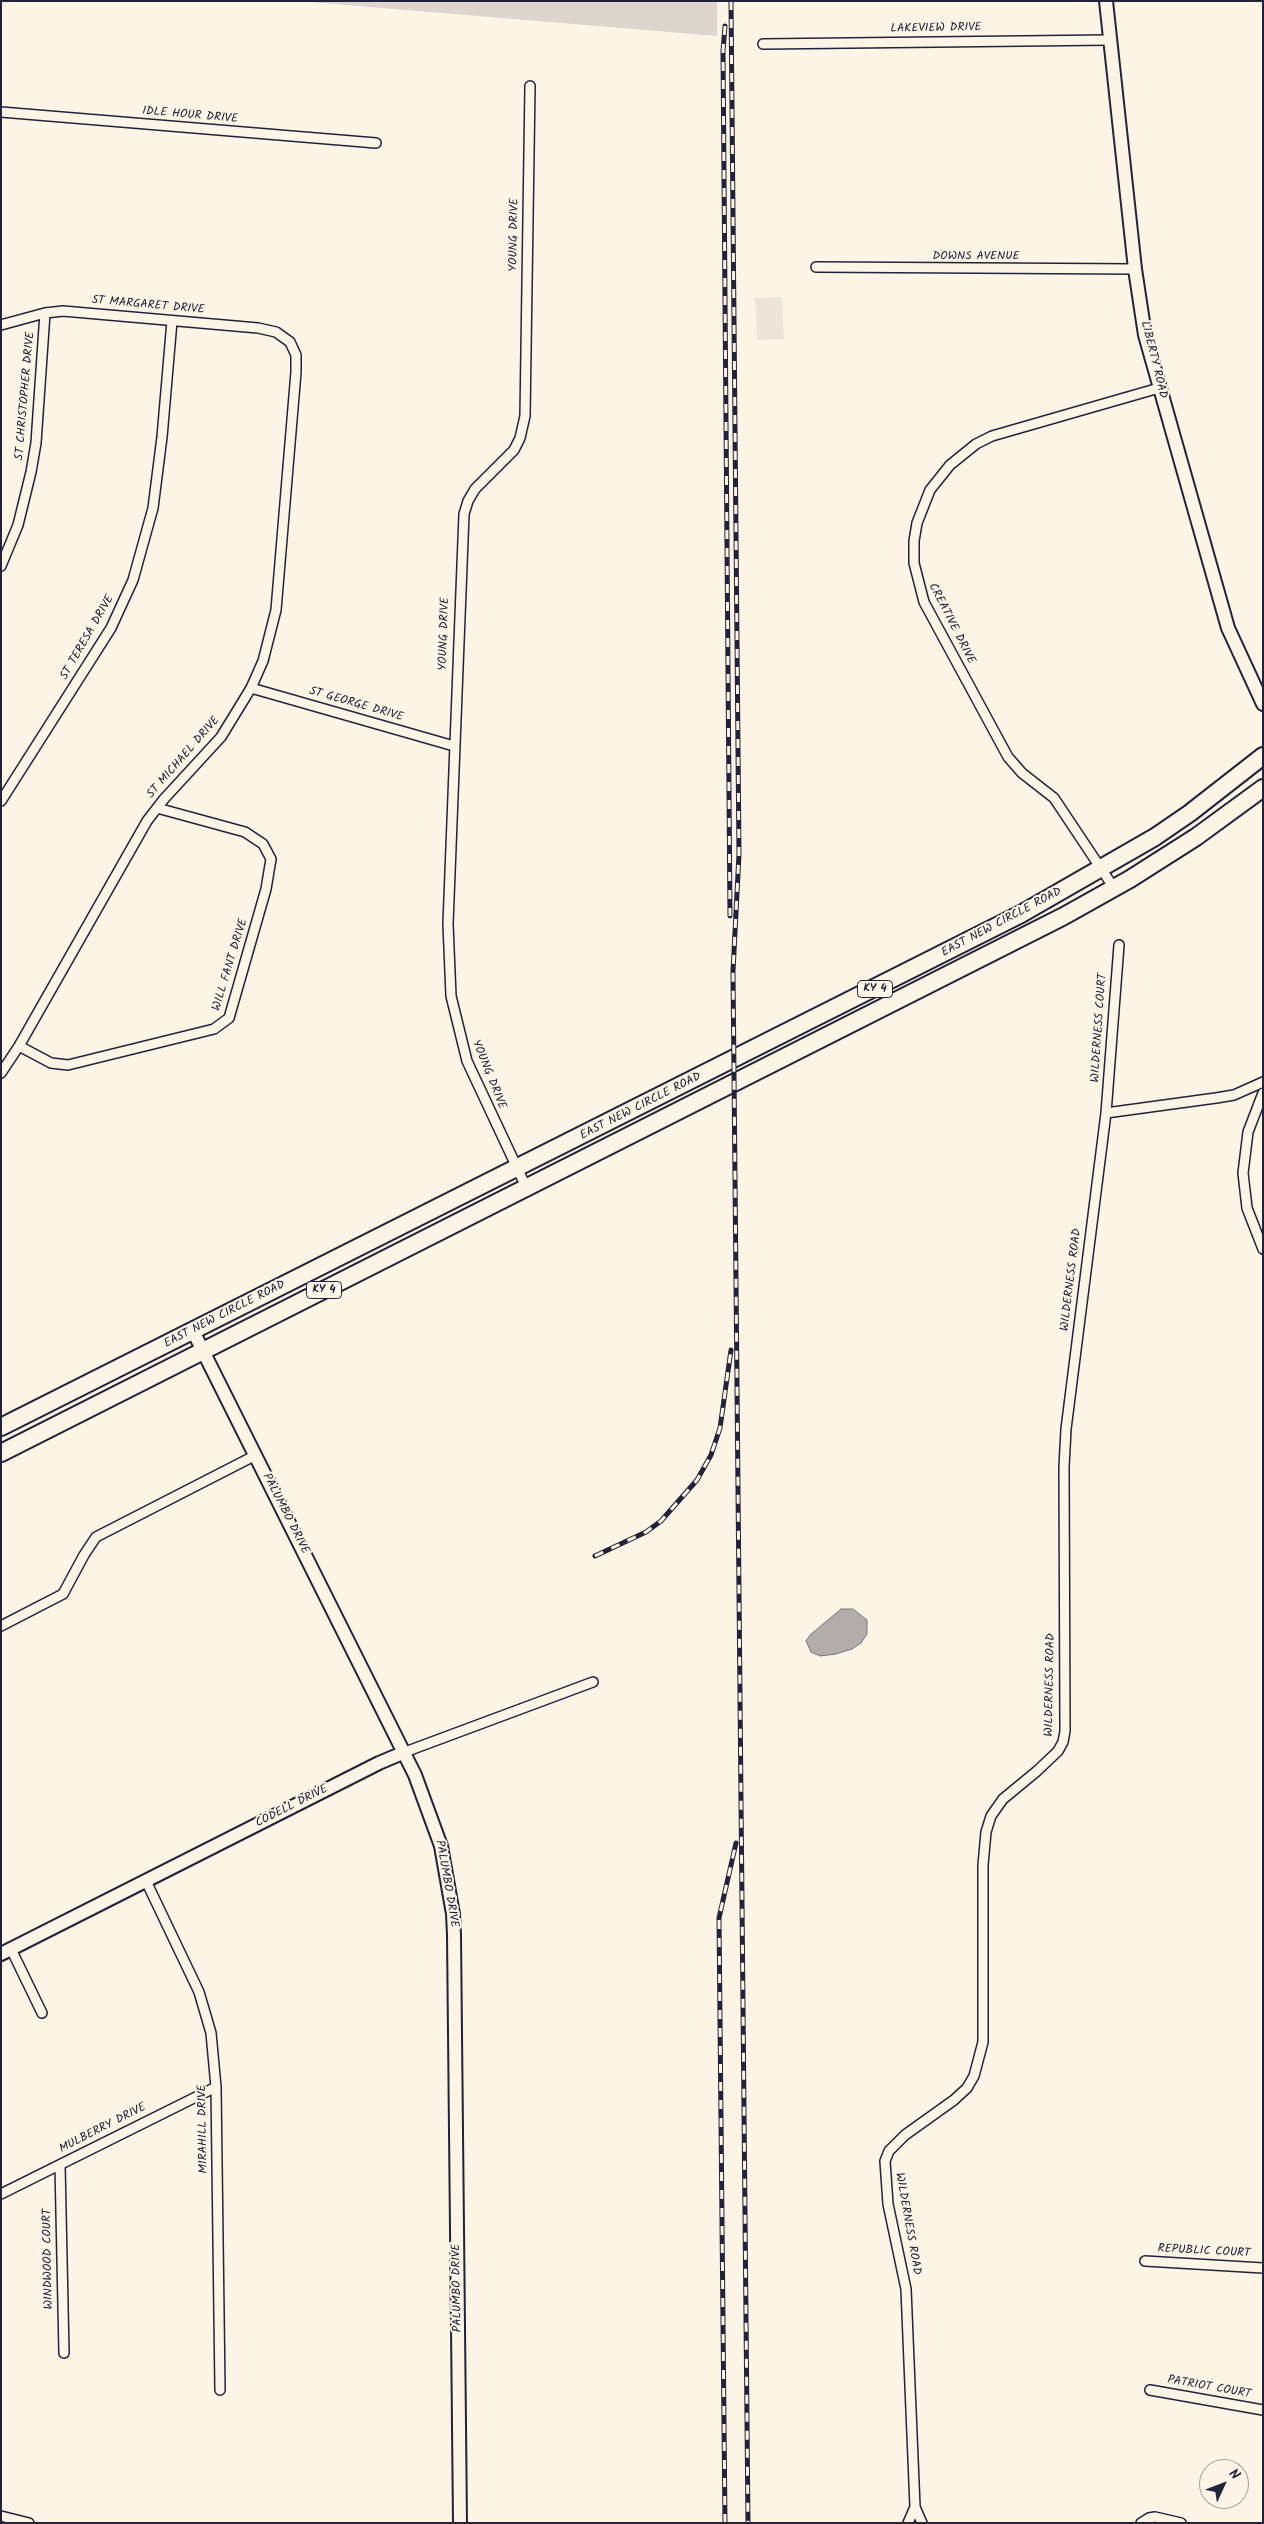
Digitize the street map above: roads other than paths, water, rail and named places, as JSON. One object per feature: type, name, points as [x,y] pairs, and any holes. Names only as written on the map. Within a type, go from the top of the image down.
[{"type":"highway","name":"EAST NEW CIRCLE ROAD","points":[[1,1428],[1014,918],[1100,869],[1190,813],[1263,756]]},
{"type":"highway","name":"EAST NEW CIRCLE ROAD","points":[[1,1453],[966,966],[1114,888],[1196,837],[1263,788]]},
{"type":"street","name":"LIBERTY ROAD","points":[[1106,1],[1135,269],[1145,336],[1228,628],[1263,704]]},
{"type":"street","name":"LAKEVIEW DRIVE","points":[[763,44],[1109,40]]},
{"type":"street","name":"YOUNG DRIVE","points":[[526,1189],[467,1061],[451,996],[448,924],[464,514],[468,500],[476,489],[514,450],[520,438],[525,416],[530,86]]},
{"type":"street","name":"IDLE HOUR DRIVE","points":[[1,112],[376,144]]},
{"type":"street","name":"DOWNS AVENUE","points":[[816,267],[1135,269]]},
{"type":"street","name":"ST MARGARET DRIVE","points":[[1,325],[46,313],[63,312],[258,328],[276,332],[290,342]]},
{"type":"street","name":"ST CHRISTOPHER DRIVE","points":[[1,566],[18,525],[32,472],[46,313]]},
{"type":"street","name":"ST TERESA DRIVE","points":[[1,801],[111,628],[133,580],[153,508],[162,437],[172,320]]},
{"type":"street","name":"ST MICHAEL DRIVE","points":[[1,1073],[19,1046],[137,836],[157,808],[221,737],[251,688],[267,645],[278,594],[296,372],[296,355],[290,342]]},
{"type":"street","name":"CREATIVE DRIVE","points":[[1114,888],[1054,798],[1022,773],[1008,757],[924,602],[914,563],[914,541],[917,523],[930,490],[950,465],[976,444],[992,436],[1159,388]]},
{"type":"street","name":"ST GEORGE DRIVE","points":[[251,688],[454,746]]},
{"type":"street","name":"WILL FANT DRIVE","points":[[19,1046],[51,1063],[68,1065],[214,1029],[229,1018],[266,889],[270,859],[263,844],[245,832],[157,808]]},
{"type":"street","name":"WILDERNESS COURT","points":[[1106,1113],[1120,946]]},
{"type":"street","points":[[1106,1113],[1234,1095],[1263,1082]]},
{"type":"street","points":[[1263,1093],[1248,1132],[1243,1174],[1247,1208],[1263,1249]]},
{"type":"street","name":"WILDERNESS ROAD","points":[[922,2523],[915,2506],[906,2289],[888,2204],[884,2161],[889,2151],[905,2135],[954,2100],[967,2088],[977,2070],[983,2042],[983,1865],[986,1832],[991,1816],[1003,1799],[1044,1765],[1058,1751],[1063,1742],[1065,1731],[1064,1467],[1066,1429],[1106,1113]]},
{"type":"street","name":"PALUMBO DRIVE","points":[[193,1331],[404,1752],[434,1825],[445,1868],[453,1914],[456,2013],[460,2523]]},
{"type":"street","points":[[1,1626],[63,1594],[96,1537],[256,1456]]},
{"type":"street","name":"CODELL DRIVE","points":[[6,1951],[379,1763],[593,1682]]},
{"type":"street","name":"MIRAHILL DRIVE","points":[[146,1881],[206,2011],[215,2055],[220,2390]]},
{"type":"street","points":[[6,1951],[42,2013]]},
{"type":"street","name":"MULBERRY DRIVE","points":[[1,2194],[216,2087]]},
{"type":"street","name":"WINDWOOD COURT","points":[[60,2165],[64,2353]]},
{"type":"street","name":"REPUBLIC COURT","points":[[1145,2261],[1263,2268]]},
{"type":"street","name":"PATRIOT COURT","points":[[1150,2390],[1263,2410]]},
{"type":"street","points":[[908,2523],[915,2506]]},
{"type":"street","points":[[1,2516],[29,2523]]},
{"type":"street","points":[[1141,2523],[1155,2517],[1182,2523]]},
{"type":"railway","points":[[731,1],[739,854],[733,971],[748,2523]]},
{"type":"railway","points":[[725,26],[723,51],[730,916]]},
{"type":"railway","points":[[595,1556],[646,1532],[661,1521],[697,1480],[711,1455],[720,1428],[731,1350]]},
{"type":"railway","points":[[725,2523],[719,1918],[736,1843]]}]
